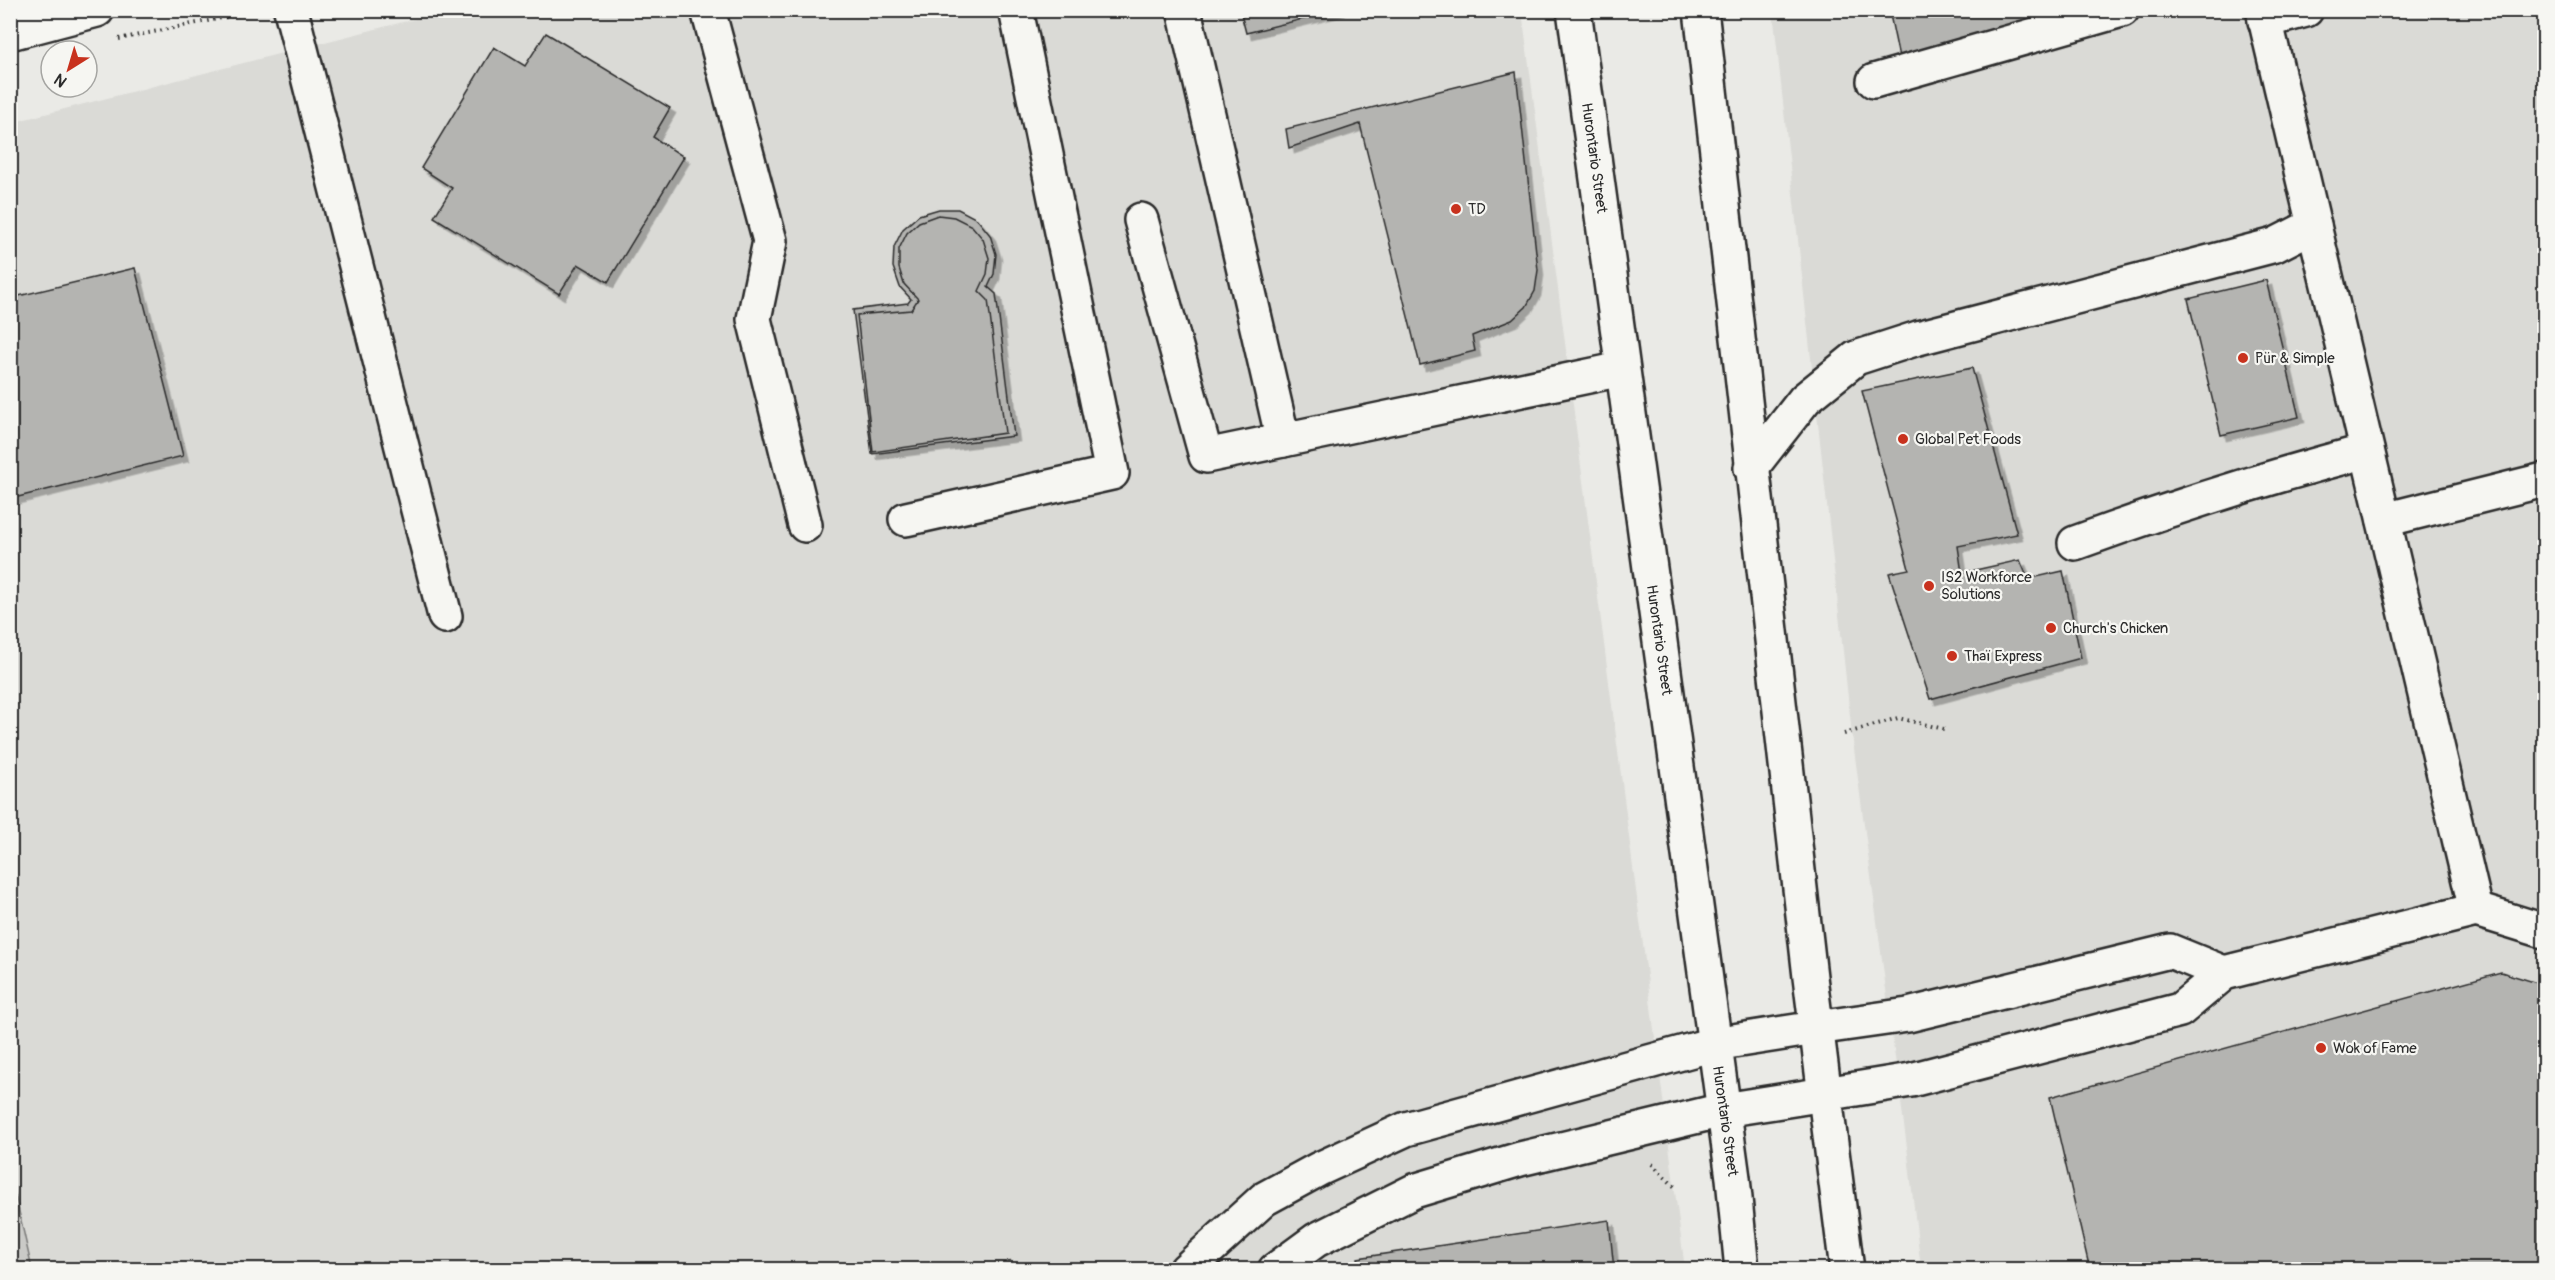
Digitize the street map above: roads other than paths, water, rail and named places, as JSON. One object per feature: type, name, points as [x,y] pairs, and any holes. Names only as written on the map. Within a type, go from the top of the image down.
[{"type":"main road","points":[[10,33],[97,10]]},
{"type":"main road","points":[[291,10],[446,616]]},
{"type":"main road","points":[[708,10],[770,241],[754,318],[805,525]]},
{"type":"main road","points":[[906,519],[1112,473],[1016,10]]},
{"type":"main road","points":[[1184,10],[1283,440]]},
{"type":"main road","name":"Hurontario Street","points":[[1574,10],[1723,1110],[1742,1269]]},
{"type":"main road","points":[[1701,10],[1751,468],[1816,1028],[1847,1269]]},
{"type":"main road","points":[[1874,81],[2122,10]]},
{"type":"main road","points":[[2306,10],[2264,16],[2476,910]]},
{"type":"main road","points":[[1141,220],[1206,456],[1622,369]]},
{"type":"main road","points":[[1751,468],[1805,399],[1856,358],[1918,338],[2275,244],[2314,225]]},
{"type":"main road","points":[[2075,543],[2172,507],[2269,476],[2367,451]]},
{"type":"main road","points":[[2384,520],[2544,480]]},
{"type":"main road","points":[[1275,1269],[1316,1240],[1414,1191],[1520,1159],[1723,1110],[1911,1080],[2180,1010],[2224,973],[2476,910],[2544,931]]},
{"type":"main road","points":[[1186,1269],[1264,1199],[1319,1169],[1406,1129],[1714,1044],[1908,1016],[2170,951],[2224,973]]},
{"type":"place","name":"TD","points":[[1456,209]]},
{"type":"place","name":"Pür & Simple","points":[[2243,358]]},
{"type":"place","name":"Global Pet Foods","points":[[1903,439]]},
{"type":"place","name":"IS2 Workforce Solutions","points":[[1929,586]]},
{"type":"place","name":"Church's Chicken","points":[[2051,628]]},
{"type":"place","name":"Thaï Express","points":[[1952,656]]},
{"type":"place","name":"Wok of Fame","points":[[2321,1048]]}]
